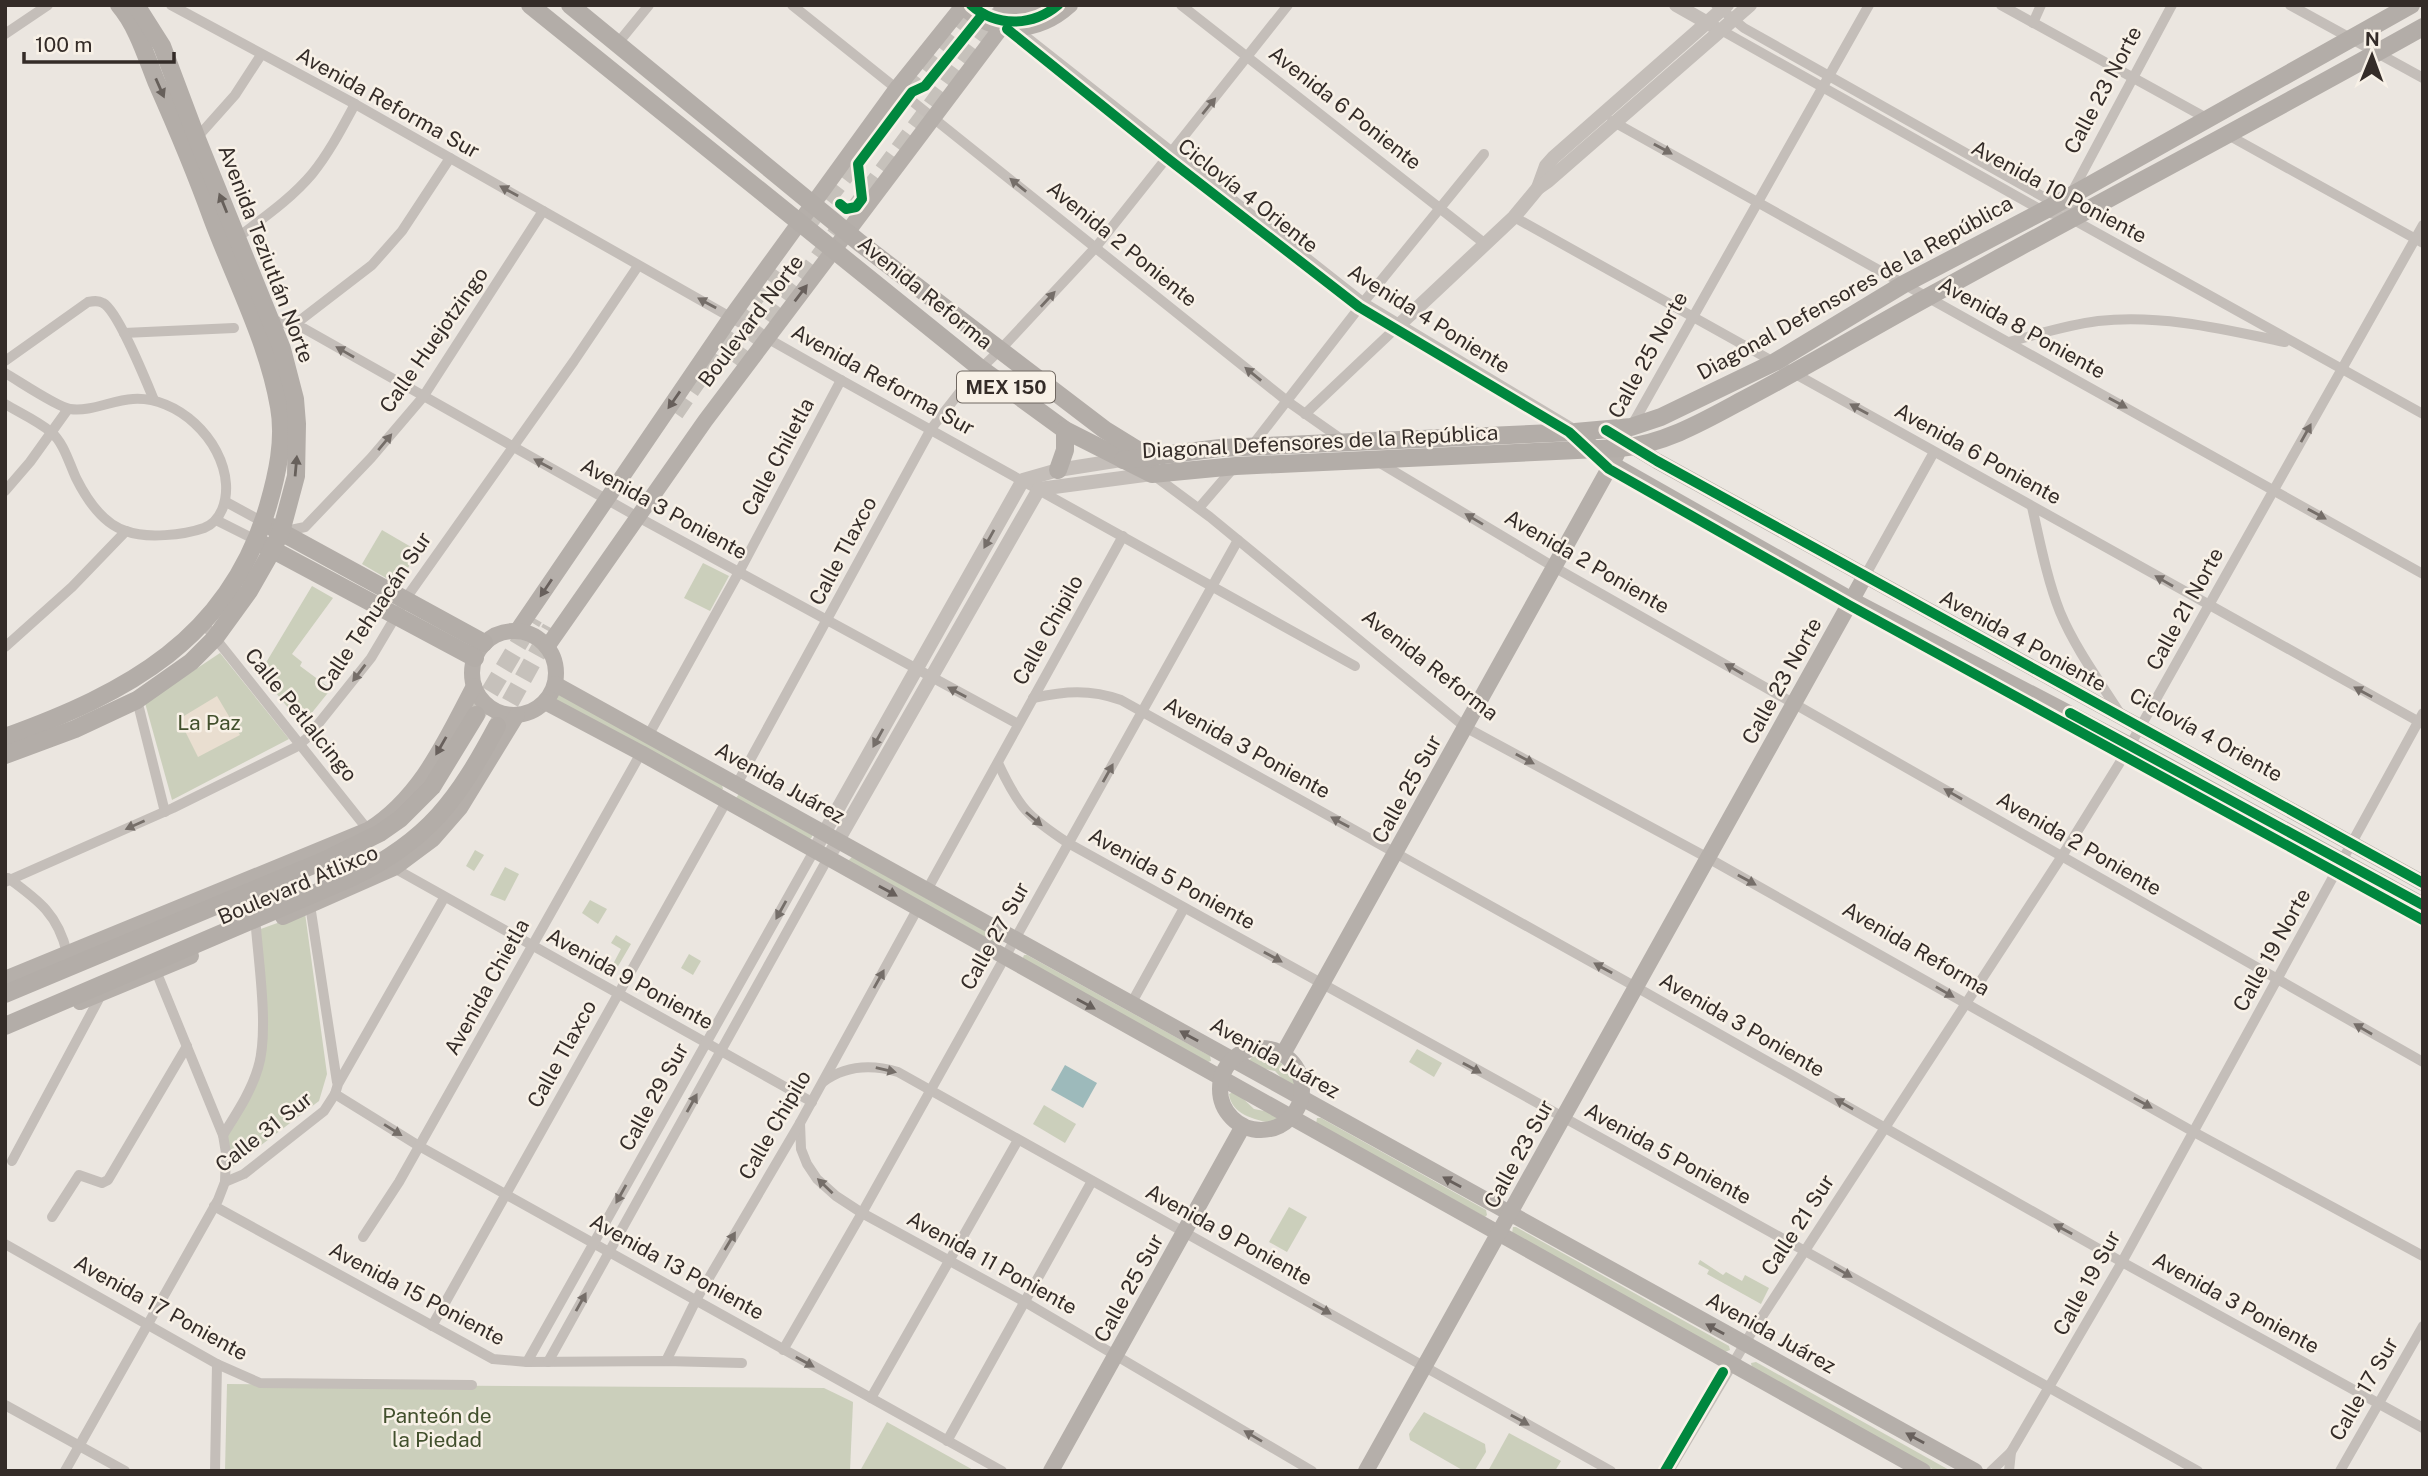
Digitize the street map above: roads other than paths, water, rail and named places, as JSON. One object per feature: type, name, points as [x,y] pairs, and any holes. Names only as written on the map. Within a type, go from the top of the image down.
[{"type":"main road","name":"Avenida Teziutlán Norte","points":[[5,737],[55,719],[130,682],[168,656],[204,624],[225,595],[256,540],[277,474],[281,440],[280,410],[261,321],[237,238],[192,143],[119,5]]},
{"type":"main road","name":"Avenida Teziutlán Norte","points":[[5,755],[75,729],[136,700],[191,662],[215,638],[249,591],[281,532],[296,476],[297,424],[289,373],[282,349],[261,321],[192,143],[162,46],[136,5]]},
{"type":"main road","name":"Avenida Reforma","points":[[570,5],[847,232],[1150,465],[1173,470]]},
{"type":"main road","points":[[961,6],[987,23],[1042,5]]},
{"type":"main road","points":[[1005,18],[1036,26],[1057,17],[1070,5]]},
{"type":"main road","name":"Diagonal Defensores de la República","points":[[1624,446],[1661,417],[1775,362],[1904,284],[2056,203],[2411,5]]},
{"type":"main road","name":"Boulevard Norte","points":[[517,631],[731,317],[897,88],[961,6]]},
{"type":"main road","name":"Avenida Reforma","points":[[539,8],[980,368],[1065,430],[1121,460]]},
{"type":"main road","name":"Boulevard Norte","points":[[547,647],[636,516],[834,248],[934,118],[1005,18]]},
{"type":"main road","name":"Diagonal Defensores de la República","points":[[1173,470],[1595,450],[1624,446],[1682,430],[1795,373],[1928,297],[2423,27]]},
{"type":"main road","points":[[1058,470],[1065,450],[1065,430]]},
{"type":"main road","name":"Diagonal Defensores de la República","points":[[1121,460],[1150,465],[1251,447],[1606,430],[1624,446]]},
{"type":"main road","name":"Avenida 4 Poniente","points":[[1575,432],[1595,450]]},
{"type":"main road","name":"Calle 25 Norte","points":[[1465,727],[1624,446]]},
{"type":"main road","name":"Avenida 4 Poniente","points":[[1624,446],[2423,883]]},
{"type":"main road","name":"Avenida 4 Poniente","points":[[1624,446],[1852,600],[2130,744],[2423,905]]},
{"type":"main road","points":[[263,522],[401,608],[480,651]]},
{"type":"main road","points":[[256,540],[272,550],[401,608]]},
{"type":"main road","name":"Calle 23 Norte","points":[[1708,858],[1865,576]]},
{"type":"main road","points":[[517,631],[533,636],[547,647],[556,668],[555,684],[545,702],[527,713],[517,715],[503,714],[481,699],[474,686],[472,667],[480,651],[496,635],[517,631]]},
{"type":"main road","name":"Avenida Juárez","points":[[555,684],[1975,1471]]},
{"type":"main road","name":"Boulevard Atlixco","points":[[5,979],[368,830],[402,805],[414,790],[442,746],[474,686]]},
{"type":"main road","name":"Avenida Juárez","points":[[545,702],[1923,1471]]},
{"type":"main road","name":"Boulevard Atlixco","points":[[5,994],[323,861],[380,834],[400,819],[432,787],[476,715]]},
{"type":"main road","name":"Boulevard Atlixco","points":[[34,1013],[48,1013],[101,995],[394,868],[433,839],[460,808],[517,715]]},
{"type":"main road","name":"Boulevard Atlixco","points":[[5,1026],[353,877],[397,853],[431,825],[450,803],[497,726]]},
{"type":"main road","name":"Calle 25 Sur","points":[[1283,1054],[1465,727]]},
{"type":"main road","name":"Calle 23 Sur","points":[[1366,1471],[1708,858]]},
{"type":"main road","points":[[1251,1049],[1273,1050],[1283,1054],[1297,1070],[1301,1081],[1301,1098],[1290,1118],[1268,1129],[1255,1129],[1243,1126],[1226,1111],[1220,1090],[1221,1079],[1232,1060],[1251,1049]]},
{"type":"main road","name":"Calle 25 Sur","points":[[1051,1471],[1243,1126]]},
{"type":"street","points":[[5,34],[48,5]]},
{"type":"street","name":"Avenida Reforma Sur","points":[[171,5],[355,104],[638,266],[1355,666]]},
{"type":"street","points":[[618,43],[649,5]]},
{"type":"street","name":"Avenida 2 Poniente","points":[[792,5],[1287,401],[1347,443],[1554,566],[2423,1062]]},
{"type":"street","name":"Avenida 6 Poniente","points":[[1181,5],[1484,243]]},
{"type":"street","name":"Calle Tlaxco","points":[[737,784],[931,429],[980,368],[1096,247],[1249,57],[1287,5]]},
{"type":"street","points":[[1676,5],[1707,23]]},
{"type":"street","points":[[1609,119],[1707,23],[1722,14],[1749,5]]},
{"type":"street","name":"Calle 25 Norte","points":[[1624,446],[1869,5]]},
{"type":"street","points":[[2001,5],[2208,119]]},
{"type":"street","points":[[2033,23],[2041,5]]},
{"type":"street","name":"Calle 23 Norte","points":[[2056,203],[2133,78],[2172,5]]},
{"type":"street","points":[[2290,5],[2423,78]]},
{"type":"street","points":[[1305,414],[1514,217],[1538,188],[1546,166],[1554,158],[1609,119],[1722,14]]},
{"type":"street","name":"Avenida 10 Poniente","points":[[1722,14],[1826,82],[2056,203],[2296,344],[2423,414]]},
{"type":"street","name":"Avenida 4 Poniente","points":[[1005,18],[1170,155],[1362,304],[1575,432]]},
{"type":"street","points":[[192,143],[235,95],[261,55]]},
{"type":"street","points":[[237,238],[286,201],[312,174],[355,104]]},
{"type":"street","name":"Avenida 8 Poniente","points":[[1609,119],[2423,573]]},
{"type":"street","points":[[2228,135],[2419,240]]},
{"type":"street","points":[[1199,508],[1236,466],[1362,304],[1484,154]]},
{"type":"street","points":[[294,325],[373,265],[402,231],[450,158]]},
{"type":"street","name":"Calle Huejotzingo","points":[[281,532],[305,527],[371,458],[423,397],[543,211]]},
{"type":"street","name":"Avenida 6 Poniente","points":[[1514,217],[2208,607],[2421,720]]},
{"type":"street","name":"Calle 21 Norte","points":[[1966,1004],[2062,856],[2140,727],[2342,370],[2419,240],[2423,225]]},
{"type":"street","name":"Calle Tehuacán Sur","points":[[7,880],[165,812],[300,744],[343,695],[370,658],[401,608],[638,266]]},
{"type":"street","points":[[5,361],[88,302],[101,301],[107,305],[124,333],[154,400]]},
{"type":"street","points":[[2009,342],[2064,327],[2100,321],[2144,320],[2208,326],[2296,344]]},
{"type":"street","name":"Avenida 3 Poniente","points":[[261,321],[305,329],[636,516],[1017,724]]},
{"type":"street","points":[[124,333],[234,328]]},
{"type":"street","points":[[5,373],[68,409],[133,399],[154,400],[186,415],[204,432],[226,474],[226,502],[216,520],[209,526],[188,533],[126,531],[105,518],[90,502],[67,455],[52,432],[5,404]]},
{"type":"street","name":"Calle Chiletla","points":[[648,736],[841,380]]},
{"type":"street","points":[[5,491],[68,409]]},
{"type":"street","name":"Calle 23 Norte","points":[[1865,576],[1934,452]]},
{"type":"street","name":"Diagonal Defensores de la República","points":[[1023,480],[1058,470],[1121,460]]},
{"type":"street","name":"Diagonal Defensores de la República","points":[[1039,489],[1150,465]]},
{"type":"street","name":"Avenida Reforma","points":[[1150,465],[1465,727],[1708,858],[2192,1131],[2423,1256]]},
{"type":"street","points":[[831,838],[916,670],[1023,480]]},
{"type":"street","points":[[821,855],[930,678],[1039,489]]},
{"type":"street","points":[[226,502],[263,522]]},
{"type":"street","points":[[2032,507],[2042,554],[2061,613],[2089,666],[2122,718]]},
{"type":"street","points":[[216,520],[256,540]]},
{"type":"street","points":[[5,647],[72,587],[126,531]]},
{"type":"street","name":"Calle Chipilo","points":[[927,890],[1122,536]]},
{"type":"street","name":"Calle 27 Sur","points":[[783,1350],[931,1091],[1238,540]]},
{"type":"street","name":"Calle Petlalcingo","points":[[204,624],[368,830]]},
{"type":"street","name":"Avenida 3 Poniente","points":[[1033,698],[1084,690],[1112,697],[1142,712],[2423,1428]]},
{"type":"street","points":[[136,700],[165,812]]},
{"type":"street","name":"Calle 19 Norte","points":[[2192,1131],[2421,720]]},
{"type":"street","name":"Avenida Chietla","points":[[363,1237],[419,1146],[641,754]]},
{"type":"street","name":"Avenida 5 Poniente","points":[[998,762],[1024,811],[1068,844],[2198,1471]]},
{"type":"street","name":"Calle Tlaxco","points":[[432,1326],[726,802]]},
{"type":"street","name":"Calle 29 Sur","points":[[527,1362],[706,1043],[821,855]]},
{"type":"street","name":"Calle 29 Sur","points":[[548,1362],[721,1051],[821,855]]},
{"type":"street","name":"Avenida 9 Poniente","points":[[394,868],[811,1102]]},
{"type":"street","points":[[7,880],[44,904],[68,954]]},
{"type":"street","name":"Calle 31 Sur","points":[[65,1471],[225,1182],[244,1174],[324,1111],[444,898]]},
{"type":"street","points":[[310,905],[336,1089]]},
{"type":"street","name":"Calle Chipilo","points":[[666,1361],[696,1300],[800,1122],[918,908]]},
{"type":"street","points":[[1131,1004],[1184,908]]},
{"type":"street","points":[[223,1135],[248,1091],[258,1068],[262,1048],[256,928]]},
{"type":"street","points":[[156,971],[223,1135],[226,1153],[225,1182]]},
{"type":"street","points":[[12,1161],[101,995]]},
{"type":"street","name":"Calle 21 Sur","points":[[1669,1471],[1732,1364],[1966,1004]]},
{"type":"street","points":[[52,1217],[79,1175],[102,1183],[108,1180],[187,1046]]},
{"type":"street","name":"Avenida 9 Poniente","points":[[822,1082],[848,1068],[873,1067],[898,1072],[1611,1471]]},
{"type":"street","name":"Avenida 13 Poniente","points":[[336,1089],[419,1146],[1002,1471]]},
{"type":"street","name":"Avenida 11 Poniente","points":[[800,1122],[801,1149],[807,1164],[817,1179],[836,1196],[862,1213],[1025,1302],[1312,1471]]},
{"type":"street","name":"Calle 19 Sur","points":[[1991,1471],[2011,1452],[2049,1389],[2122,1262],[2192,1131]]},
{"type":"street","points":[[871,1398],[1018,1140]]},
{"type":"street","points":[[947,1441],[1092,1181]]},
{"type":"street","name":"Avenida 15 Poniente","points":[[214,1206],[493,1359],[527,1362],[742,1363]]},
{"type":"street","name":"Avenida 17 Poniente","points":[[5,1244],[217,1364],[260,1383],[472,1385]]},
{"type":"street","name":"Calle 17 Sur","points":[[2340,1471],[2423,1326]]},
{"type":"street","points":[[215,1471],[217,1364]]},
{"type":"street","points":[[5,1405],[125,1471]]},
{"type":"street","name":"Calle 19 Sur","points":[[2009,1471],[2011,1452]]},
{"type":"water","points":[[1065,1065],[1097,1083],[1083,1108],[1051,1090]]},
{"type":"tunnel","points":[[810,221],[977,5]]},
{"type":"tunnel","points":[[738,366],[1001,12]]},
{"type":"tunnel","points":[[675,413],[775,269]]},
{"type":"tunnel","points":[[476,715],[534,618]]},
{"type":"tunnel","points":[[497,726],[551,628]]},
{"type":"park label","name":"La Paz","points":[[209,723]]},
{"type":"park label","name":"Panteón de la Piedad","points":[[437,1428]]}]
